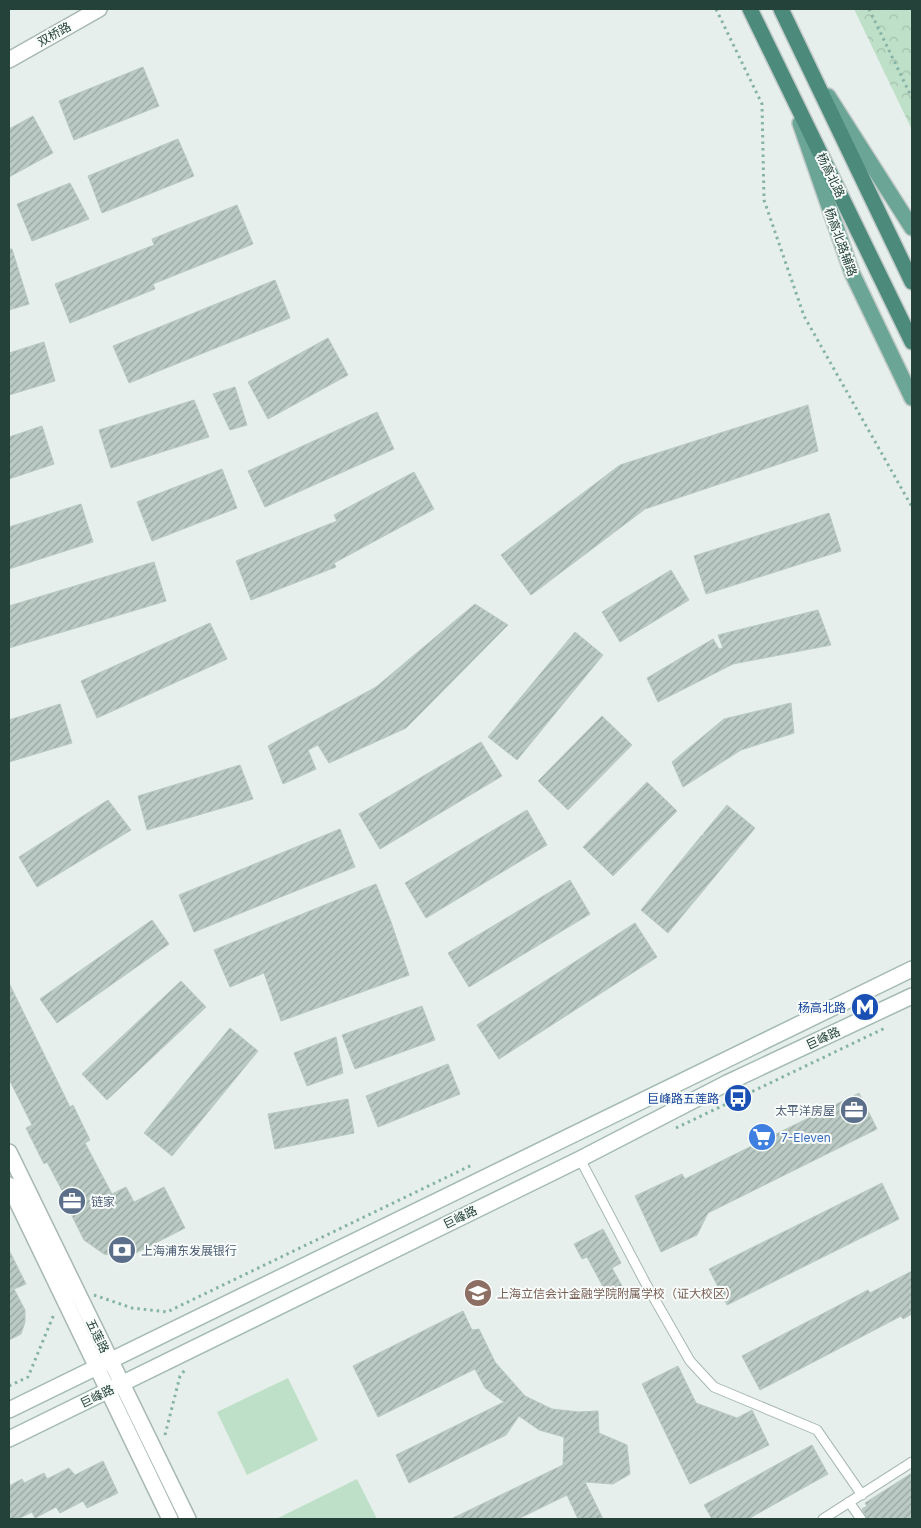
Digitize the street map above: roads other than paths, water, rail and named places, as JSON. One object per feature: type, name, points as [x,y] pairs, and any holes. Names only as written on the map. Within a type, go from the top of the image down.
[{"type":"highway","name":"杨高北路","points":[[750,9],[912,342]]},
{"type":"highway","points":[[781,9],[912,282]]},
{"type":"main road","name":"双桥路","points":[[9,60],[99,9]]},
{"type":"main road","points":[[809,66],[912,228]]},
{"type":"main road","name":"杨高北路辅路","points":[[784,79],[852,273],[912,398]]},
{"type":"main road","name":"巨峰路","points":[[9,1410],[912,969]]},
{"type":"main road","name":"巨峰路","points":[[9,1439],[580,1159],[727,1083],[912,996]]},
{"type":"main road","name":"五莲路","points":[[9,1152],[188,1519]]},
{"type":"main road","name":"五莲路","points":[[9,1185],[170,1519]]},
{"type":"lane","points":[[580,1159],[641,1276],[690,1361],[714,1387],[817,1430],[862,1495]]},
{"type":"lane","points":[[823,1519],[912,1462]]},
{"type":"lane","points":[[850,1502],[860,1519]]},
{"type":"place","name":"杨高北路","points":[[865,1007]]},
{"type":"place","name":"巨峰路五莲路","points":[[738,1098]]},
{"type":"place","name":"太平洋房屋","points":[[854,1110]]},
{"type":"place","name":"7-Eleven","points":[[762,1137]]},
{"type":"place","name":"链家","points":[[72,1201]]},
{"type":"place","name":"上海浦东发展银行","points":[[122,1250]]},
{"type":"place","name":"上海立信会计金融学院附属学校（证大校区）","points":[[478,1293]]}]
